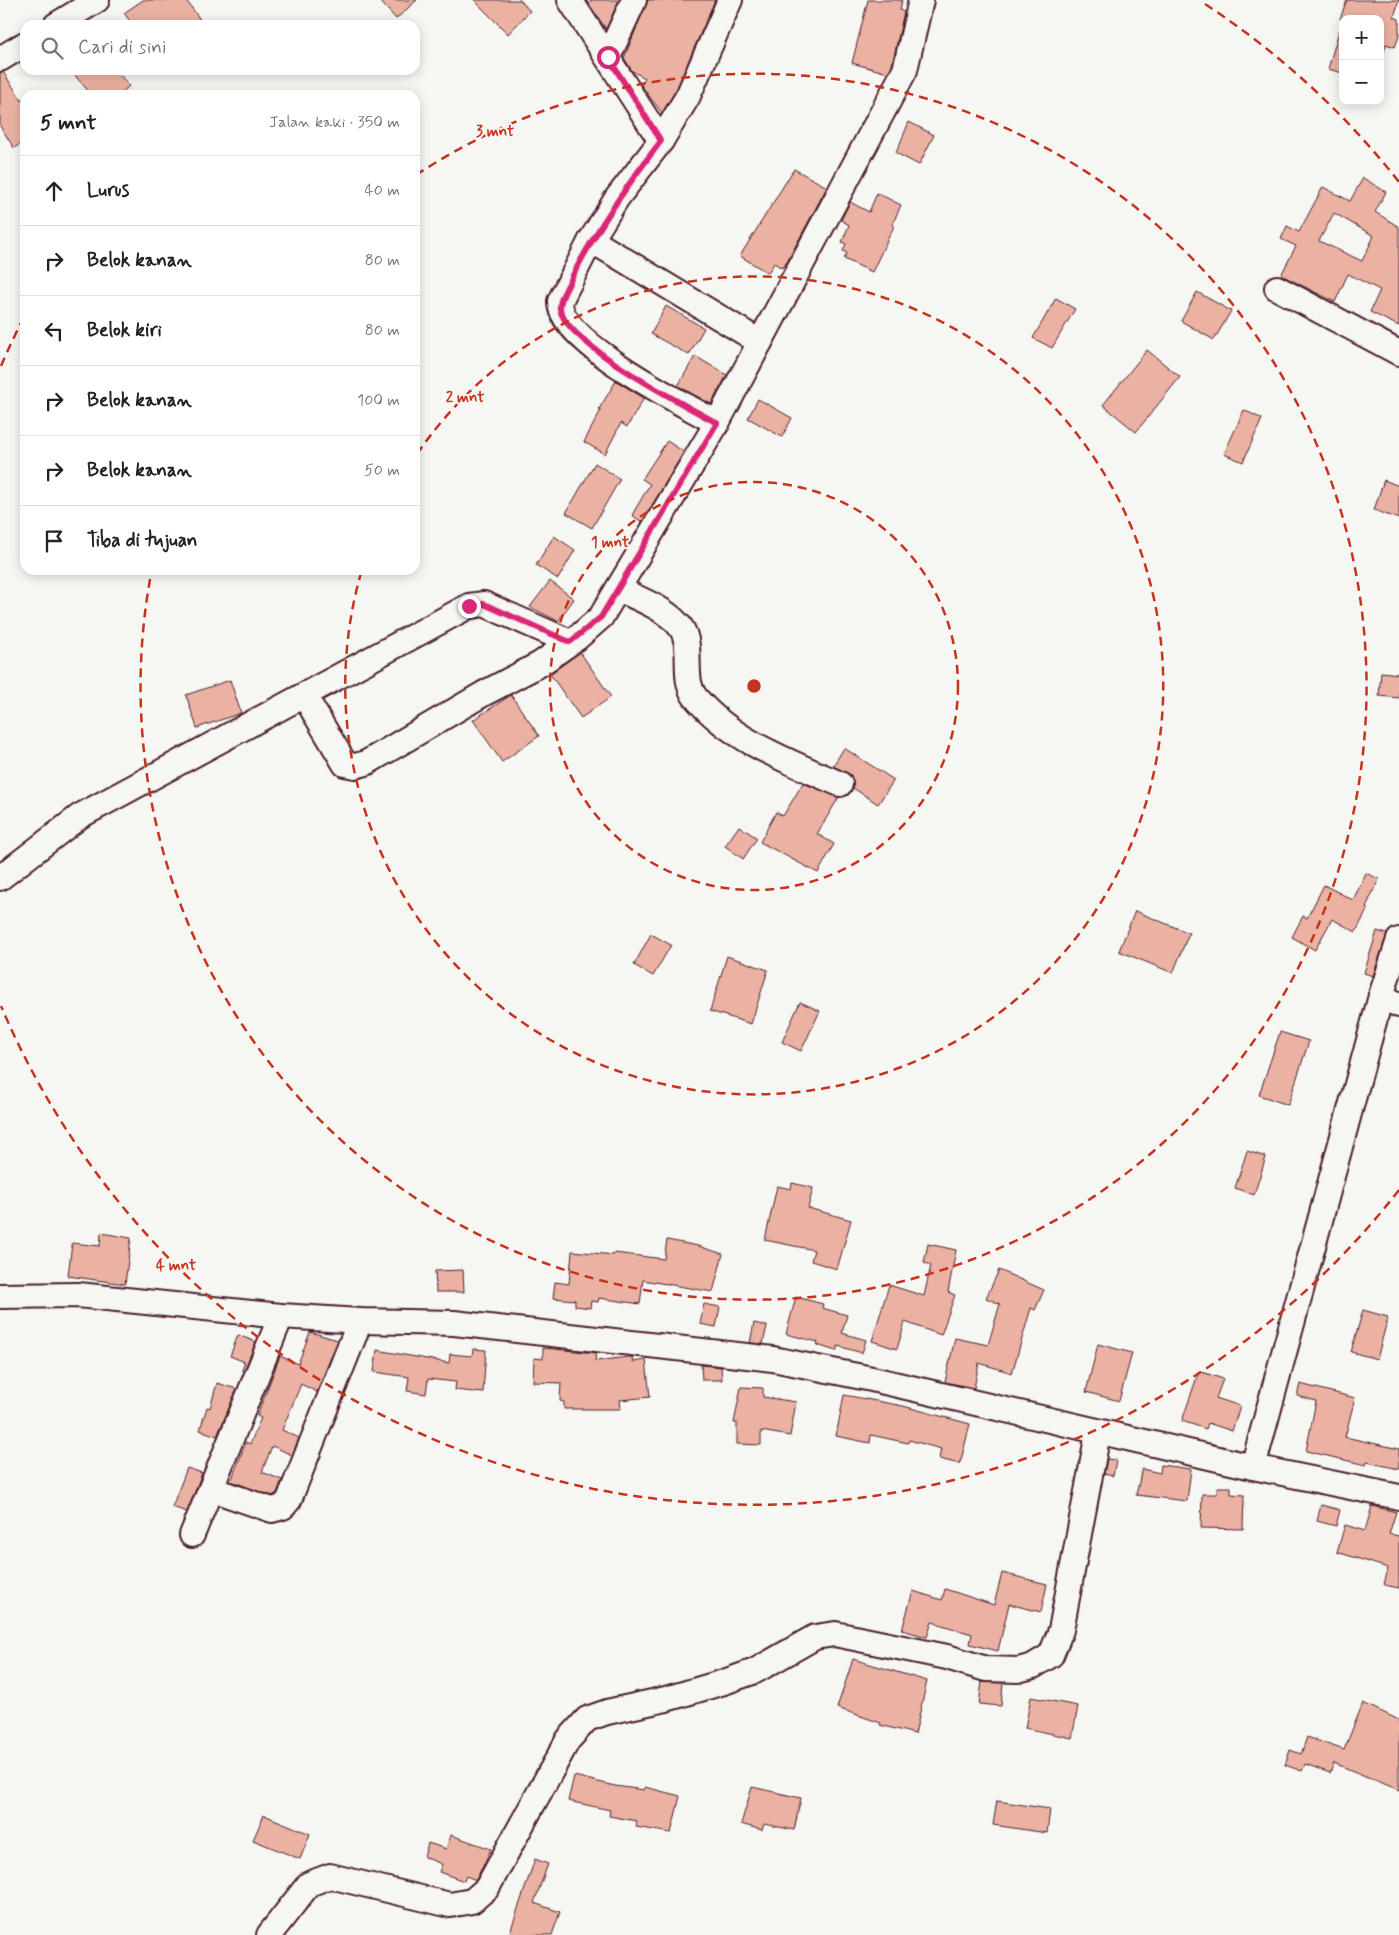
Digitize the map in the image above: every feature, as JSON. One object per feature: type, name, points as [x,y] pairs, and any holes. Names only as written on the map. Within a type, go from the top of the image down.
[{"type":"street","points":[[64,20],[97,0]]},
{"type":"street","points":[[570,0],[661,141]]},
{"type":"street","points":[[608,57],[634,0]]},
{"type":"street","points":[[717,423],[615,365],[564,319],[560,301],[591,240],[617,198],[661,141],[688,96],[730,0]]},
{"type":"street","points":[[304,695],[345,764],[355,766],[366,763],[484,694],[540,664],[601,617],[717,423],[905,70],[922,0]]},
{"type":"street","points":[[0,59],[20,47]]},
{"type":"street","points":[[591,240],[760,342]]},
{"type":"street","points":[[1277,288],[1399,353]]},
{"type":"street","points":[[618,589],[661,611],[678,623],[686,639],[689,684],[696,698],[725,725],[766,751],[840,784]]},
{"type":"street","points":[[0,878],[80,816],[469,606],[484,604],[570,642]]},
{"type":"street","points":[[1252,1467],[1390,1000],[1399,940]]},
{"type":"street","points":[[0,1296],[78,1295],[281,1316],[360,1321],[454,1323],[773,1359],[872,1379],[1252,1467],[1399,1497]]},
{"type":"street","points":[[192,1535],[281,1316]]},
{"type":"street","points":[[211,1489],[272,1510],[283,1507],[289,1500],[360,1321]]},
{"type":"street","points":[[268,1935],[309,1884],[330,1876],[443,1904],[450,1905],[472,1901],[487,1888],[568,1740],[587,1719],[607,1712],[666,1699],[755,1671],[815,1637],[835,1634],[878,1642],[986,1669],[1018,1670],[1033,1666],[1051,1655],[1061,1630],[1098,1432]]},
{"type":"building","points":[[143,0],[186,0],[200,20],[129,20],[124,13]]},
{"type":"building","points":[[379,0],[417,0],[396,19]]},
{"type":"building","points":[[474,0],[520,0],[530,11],[508,34]]},
{"type":"building","points":[[591,0],[619,0],[606,29],[589,4]]},
{"type":"building","points":[[648,0],[715,0],[676,90],[662,113],[641,85],[645,78],[632,71],[624,58]]},
{"type":"building","points":[[868,0],[902,0],[900,10],[904,12],[892,65],[888,73],[852,63]]},
{"type":"building","points":[[1347,0],[1399,0],[1394,17],[1399,19],[1399,36],[1395,47],[1386,44],[1384,52],[1384,15],[1341,15]]},
{"type":"building","points":[[1339,31],[1339,72],[1328,69]]},
{"type":"building","points":[[3,72],[20,98],[20,144],[14,148],[0,126],[0,73]]},
{"type":"building","points":[[74,75],[120,75],[129,86],[125,90],[88,90]]},
{"type":"building","points":[[909,122],[934,135],[919,165],[896,153]]},
{"type":"building","points":[[794,169],[827,187],[787,262],[782,268],[774,263],[768,273],[740,256]]},
{"type":"building","points":[[1363,178],[1386,192],[1375,212],[1399,227],[1399,326],[1370,312],[1380,290],[1348,274],[1335,302],[1281,275],[1296,246],[1281,239],[1287,226],[1299,232],[1323,187],[1350,201]],"holes":[[[1334,213],[1374,236],[1362,261],[1319,241]]]},
{"type":"building","points":[[877,193],[901,205],[892,225],[894,226],[872,272],[844,259],[847,253],[843,251],[846,244],[842,242],[849,225],[841,220],[850,202],[869,212]]},
{"type":"building","points":[[1197,292],[1231,311],[1214,340],[1181,321]]},
{"type":"building","points":[[1056,298],[1075,309],[1052,348],[1033,338]]},
{"type":"building","points":[[666,306],[704,328],[689,355],[651,334]]},
{"type":"building","points":[[1147,350],[1180,377],[1136,432],[1103,405]]},
{"type":"building","points":[[695,356],[727,375],[711,404],[678,386]]},
{"type":"building","points":[[616,381],[644,398],[627,427],[621,423],[605,454],[584,442],[601,410],[599,409]]},
{"type":"building","points":[[758,399],[792,418],[782,437],[748,418]]},
{"type":"building","points":[[1244,410],[1262,419],[1243,462],[1224,454]]},
{"type":"building","points":[[667,441],[684,452],[642,522],[632,515],[650,484],[642,479]]},
{"type":"building","points":[[595,463],[620,479],[592,528],[566,513]]},
{"type":"building","points":[[1384,480],[1399,486],[1399,519],[1374,510]]},
{"type":"building","points":[[554,536],[575,550],[558,579],[536,565]]},
{"type":"building","points":[[550,581],[574,599],[558,621],[530,607]]},
{"type":"building","points":[[580,652],[611,697],[581,718],[550,674]]},
{"type":"building","points":[[1381,672],[1399,674],[1399,698],[1379,696]]},
{"type":"building","points":[[230,680],[241,713],[197,728],[186,695]]},
{"type":"building","points":[[511,695],[539,736],[502,762],[473,720]]},
{"type":"building","points":[[844,748],[894,780],[878,804],[853,788],[851,775],[833,766]]},
{"type":"building","points":[[803,783],[839,797],[817,834],[834,844],[818,873],[760,842],[776,812],[783,816]]},
{"type":"building","points":[[739,826],[757,838],[743,859],[725,846]]},
{"type":"building","points":[[1366,873],[1379,879],[1356,932],[1332,919],[1315,950],[1292,937],[1303,916],[1307,918],[1324,885],[1353,900]]},
{"type":"building","points":[[1135,911],[1189,933],[1173,973],[1119,951]]},
{"type":"building","points":[[1377,931],[1387,934],[1373,976],[1364,973]]},
{"type":"building","points":[[651,934],[671,945],[653,976],[634,965]]},
{"type":"building","points":[[727,956],[768,970],[751,1024],[710,1011]]},
{"type":"building","points":[[800,1002],[820,1011],[801,1051],[782,1042]]},
{"type":"building","points":[[1280,1032],[1309,1041],[1288,1105],[1259,1095]]},
{"type":"building","points":[[1247,1151],[1266,1157],[1254,1195],[1235,1188]]},
{"type":"building","points":[[792,1183],[813,1188],[808,1208],[851,1220],[837,1269],[811,1261],[814,1250],[765,1240],[777,1186],[791,1189]]},
{"type":"building","points":[[101,1233],[131,1238],[125,1284],[68,1276],[72,1243],[100,1246]]},
{"type":"building","points":[[667,1240],[698,1246],[723,1254],[713,1292],[643,1280],[640,1304],[599,1298],[598,1302],[591,1301],[590,1308],[575,1306],[575,1300],[553,1298],[555,1282],[569,1284],[572,1251],[614,1255],[614,1253],[664,1259]]},
{"type":"building","points":[[928,1244],[956,1250],[948,1292],[955,1295],[941,1335],[905,1322],[897,1349],[872,1341],[889,1285],[924,1296],[931,1265],[924,1263]]},
{"type":"building","points":[[463,1270],[464,1292],[436,1292],[435,1271]]},
{"type":"building","points":[[999,1270],[1044,1290],[1035,1310],[1031,1308],[1012,1373],[979,1363],[974,1388],[945,1382],[955,1338],[988,1345],[1000,1304],[986,1298]]},
{"type":"building","points":[[796,1297],[823,1304],[822,1308],[847,1315],[842,1333],[866,1340],[862,1353],[838,1346],[836,1351],[817,1345],[818,1342],[786,1334]]},
{"type":"building","points":[[704,1304],[720,1307],[716,1327],[700,1324]]},
{"type":"building","points":[[1363,1310],[1388,1317],[1377,1359],[1351,1352]]},
{"type":"building","points":[[754,1323],[767,1326],[763,1344],[750,1343]]},
{"type":"building","points":[[310,1332],[338,1340],[317,1392],[301,1384],[282,1430],[299,1438],[292,1455],[272,1446],[262,1472],[282,1480],[277,1493],[272,1496],[231,1481],[246,1442],[250,1444],[261,1418],[257,1416],[280,1356],[298,1364]]},
{"type":"building","points":[[238,1335],[256,1342],[244,1371],[242,1370],[245,1362],[230,1356]]},
{"type":"building","points":[[1098,1344],[1132,1353],[1119,1401],[1086,1392]]},
{"type":"building","points":[[543,1348],[596,1353],[595,1361],[629,1357],[632,1357],[633,1362],[646,1360],[650,1397],[620,1400],[621,1409],[564,1409],[564,1402],[560,1401],[561,1383],[533,1382],[534,1358],[543,1359]]},
{"type":"building","points":[[473,1349],[486,1350],[483,1393],[455,1390],[456,1382],[428,1379],[426,1394],[407,1391],[409,1377],[374,1372],[377,1350],[449,1363],[450,1354],[472,1356]]},
{"type":"building","points":[[701,1365],[721,1367],[722,1380],[702,1380]]},
{"type":"building","points":[[1199,1371],[1223,1379],[1216,1398],[1240,1406],[1232,1431],[1208,1423],[1206,1429],[1182,1421]]},
{"type":"building","points":[[217,1383],[237,1389],[217,1436],[200,1430],[207,1407],[210,1408]]},
{"type":"building","points":[[1300,1384],[1355,1398],[1345,1437],[1399,1449],[1399,1469],[1367,1462],[1366,1465],[1306,1451],[1316,1401],[1297,1396]]},
{"type":"building","points":[[741,1387],[763,1388],[763,1397],[796,1402],[790,1436],[761,1431],[761,1445],[737,1444],[737,1423],[734,1423]]},
{"type":"building","points":[[844,1395],[903,1406],[970,1424],[960,1464],[939,1459],[941,1449],[909,1440],[908,1443],[871,1435],[870,1443],[836,1436]]},
{"type":"building","points":[[1107,1459],[1116,1460],[1113,1476],[1104,1474]]},
{"type":"building","points":[[1161,1465],[1191,1469],[1187,1501],[1136,1495],[1142,1469],[1160,1473]]},
{"type":"building","points":[[187,1468],[202,1473],[187,1512],[172,1507]]},
{"type":"building","points":[[1217,1487],[1231,1487],[1231,1494],[1244,1495],[1243,1529],[1201,1528],[1202,1494],[1217,1494]]},
{"type":"building","points":[[1321,1505],[1340,1510],[1336,1526],[1317,1521]]},
{"type":"building","points":[[1372,1506],[1396,1512],[1389,1534],[1399,1536],[1399,1588],[1384,1585],[1388,1568],[1337,1552],[1345,1525],[1365,1531]]},
{"type":"building","points":[[1002,1573],[1047,1584],[1041,1612],[1009,1604],[998,1651],[970,1644],[972,1634],[932,1622],[927,1637],[902,1630],[913,1591],[942,1600],[945,1589],[994,1605]]},
{"type":"building","points":[[853,1659],[927,1681],[915,1734],[880,1725],[881,1723],[837,1708]]},
{"type":"building","points":[[982,1682],[1003,1683],[1001,1706],[979,1704]]},
{"type":"building","points":[[1031,1697],[1078,1706],[1072,1738],[1025,1728]]},
{"type":"building","points":[[1363,1703],[1399,1720],[1399,1790],[1334,1763],[1330,1773],[1305,1764],[1302,1771],[1285,1765],[1290,1750],[1301,1754],[1307,1737],[1344,1750]]},
{"type":"building","points":[[574,1776],[615,1786],[644,1790],[645,1787],[680,1796],[671,1833],[636,1827],[637,1821],[609,1816],[610,1810],[568,1801]]},
{"type":"building","points":[[752,1787],[801,1798],[794,1830],[764,1824],[762,1830],[741,1824]]},
{"type":"building","points":[[997,1801],[1050,1809],[1047,1833],[993,1825]]},
{"type":"building","points":[[264,1815],[310,1834],[300,1859],[253,1840]]},
{"type":"building","points":[[451,1835],[491,1849],[476,1880],[466,1876],[464,1881],[439,1872],[442,1864],[424,1857],[428,1843],[446,1849]]},
{"type":"building","points":[[535,1859],[548,1864],[534,1903],[560,1912],[552,1935],[509,1935]]},
{"type":"route","points":[[469,606],[484,604],[570,642],[576,638],[601,617],[717,423],[615,365],[564,319],[560,307],[560,301],[591,240],[617,198],[661,141],[608,57]]}]
